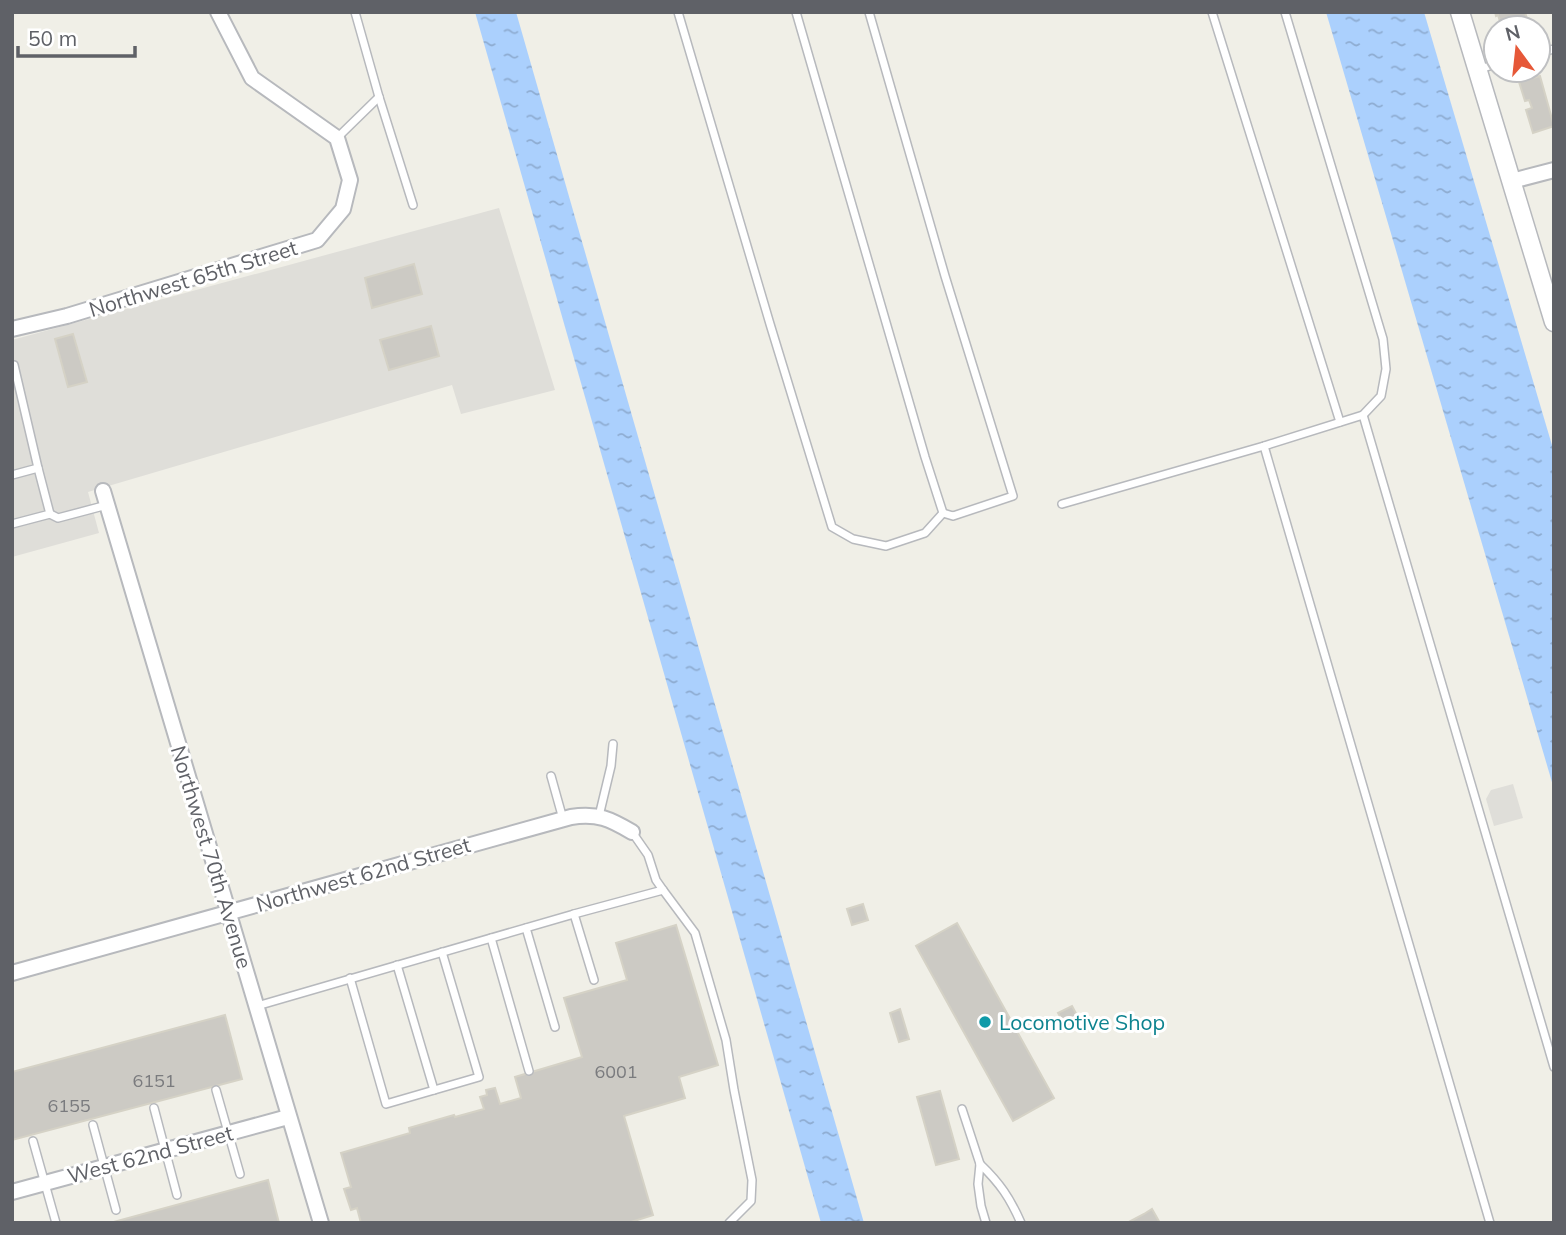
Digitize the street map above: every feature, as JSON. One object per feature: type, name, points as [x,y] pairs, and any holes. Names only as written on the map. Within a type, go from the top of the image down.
[{"type":"street","points":[[219,12],[253,78],[337,138]]},
{"type":"street","points":[[1460,12],[1554,321]]},
{"type":"street","name":"Northwest 65th Street","points":[[12,329],[67,316],[317,240],[343,209],[350,180],[337,138]]},
{"type":"street","points":[[1512,181],[1554,170]]},
{"type":"street","name":"Northwest 70th Avenue","points":[[105,498],[321,1223]]},
{"type":"street","name":"Northwest 62nd Street","points":[[12,973],[563,818],[599,816],[632,832]]},
{"type":"street","name":"West 62nd Street","points":[[12,1192],[288,1117]]},
{"type":"lane","points":[[355,12],[413,205]]},
{"type":"lane","points":[[678,12],[832,527],[853,539],[886,546],[925,533],[943,513]]},
{"type":"lane","points":[[796,12],[943,513]]},
{"type":"lane","points":[[869,12],[945,276],[1013,496],[953,516],[943,513]]},
{"type":"lane","points":[[1212,12],[1340,422]]},
{"type":"lane","points":[[1062,504],[1363,415],[1381,396],[1386,369],[1383,339],[1285,12]]},
{"type":"lane","points":[[1478,69],[1482,68]]},
{"type":"lane","points":[[337,138],[379,97]]},
{"type":"lane","points":[[12,365],[50,514]]},
{"type":"lane","points":[[1363,415],[1554,1067]]},
{"type":"lane","points":[[1264,446],[1490,1223]]},
{"type":"lane","points":[[12,475],[38,468]]},
{"type":"lane","points":[[12,524],[50,514],[58,517],[105,498]]},
{"type":"lane","points":[[599,816],[611,766],[613,744]]},
{"type":"lane","points":[[551,776],[563,818]]},
{"type":"lane","points":[[632,832],[648,855],[656,880],[695,933],[726,1040],[752,1180],[751,1201],[729,1223]]},
{"type":"lane","points":[[256,1006],[663,890]]},
{"type":"lane","points":[[574,914],[594,980]]},
{"type":"lane","points":[[526,928],[555,1027]]},
{"type":"lane","points":[[491,938],[529,1070]]},
{"type":"lane","points":[[351,978],[386,1104],[479,1077],[442,953]]},
{"type":"lane","points":[[397,965],[434,1090]]},
{"type":"lane","points":[[216,1090],[240,1174]]},
{"type":"lane","points":[[154,1108],[177,1195]]},
{"type":"lane","points":[[962,1109],[980,1164],[978,1184],[986,1223]]},
{"type":"lane","points":[[93,1125],[116,1210]]},
{"type":"lane","points":[[33,1141],[56,1223]]},
{"type":"lane","points":[[980,1164],[998,1181],[1012,1202],[1020,1223]]},
{"type":"shaded area","points":[[499,208],[555,390],[461,414],[452,385],[88,492],[99,533],[12,557],[12,340]]},
{"type":"shaded area","points":[[1513,784],[1523,818],[1494,826],[1486,799],[1491,790]]},
{"type":"water","points":[[475,12],[516,12],[864,1223],[821,1223]]},
{"type":"water","points":[[1326,12],[1424,12],[1554,452],[1554,789]]},
{"type":"building","points":[[1495,12],[1526,14],[1496,14]]},
{"type":"building","points":[[1520,84],[1542,84],[1554,126],[1533,133],[1526,110],[1532,108],[1529,100],[1525,101]]},
{"type":"building","points":[[414,264],[422,294],[372,308],[365,278]]},
{"type":"building","points":[[431,326],[439,356],[389,370],[380,340]]},
{"type":"building","points":[[73,334],[87,382],[68,387],[55,339]]},
{"type":"building","points":[[863,904],[868,920],[852,925],[847,909]]},
{"type":"building","name":"Locomotive Shop","points":[[957,923],[1054,1098],[1013,1121],[916,946]]},
{"type":"building","points":[[676,925],[718,1065],[679,1077],[685,1098],[624,1116],[653,1215],[631,1223],[361,1223],[357,1208],[351,1210],[344,1189],[351,1187],[341,1153],[410,1133],[409,1128],[484,1109],[480,1097],[487,1095],[486,1090],[495,1088],[500,1104],[521,1098],[515,1077],[582,1057],[564,998],[627,980],[616,943]]},
{"type":"building","points":[[1072,1006],[1079,1019],[1066,1027],[1058,1013]]},
{"type":"building","points":[[900,1009],[909,1039],[899,1042],[890,1013]]},
{"type":"building","points":[[225,1015],[242,1079],[12,1140],[12,1072]]},
{"type":"building","points":[[940,1091],[959,1159],[936,1165],[917,1097]]},
{"type":"building","points":[[268,1180],[279,1223],[110,1223]]},
{"type":"building","points":[[1152,1209],[1160,1223],[1127,1223],[1144,1214]]},
{"type":"place","name":"Locomotive Shop","points":[[985,1022]]}]
